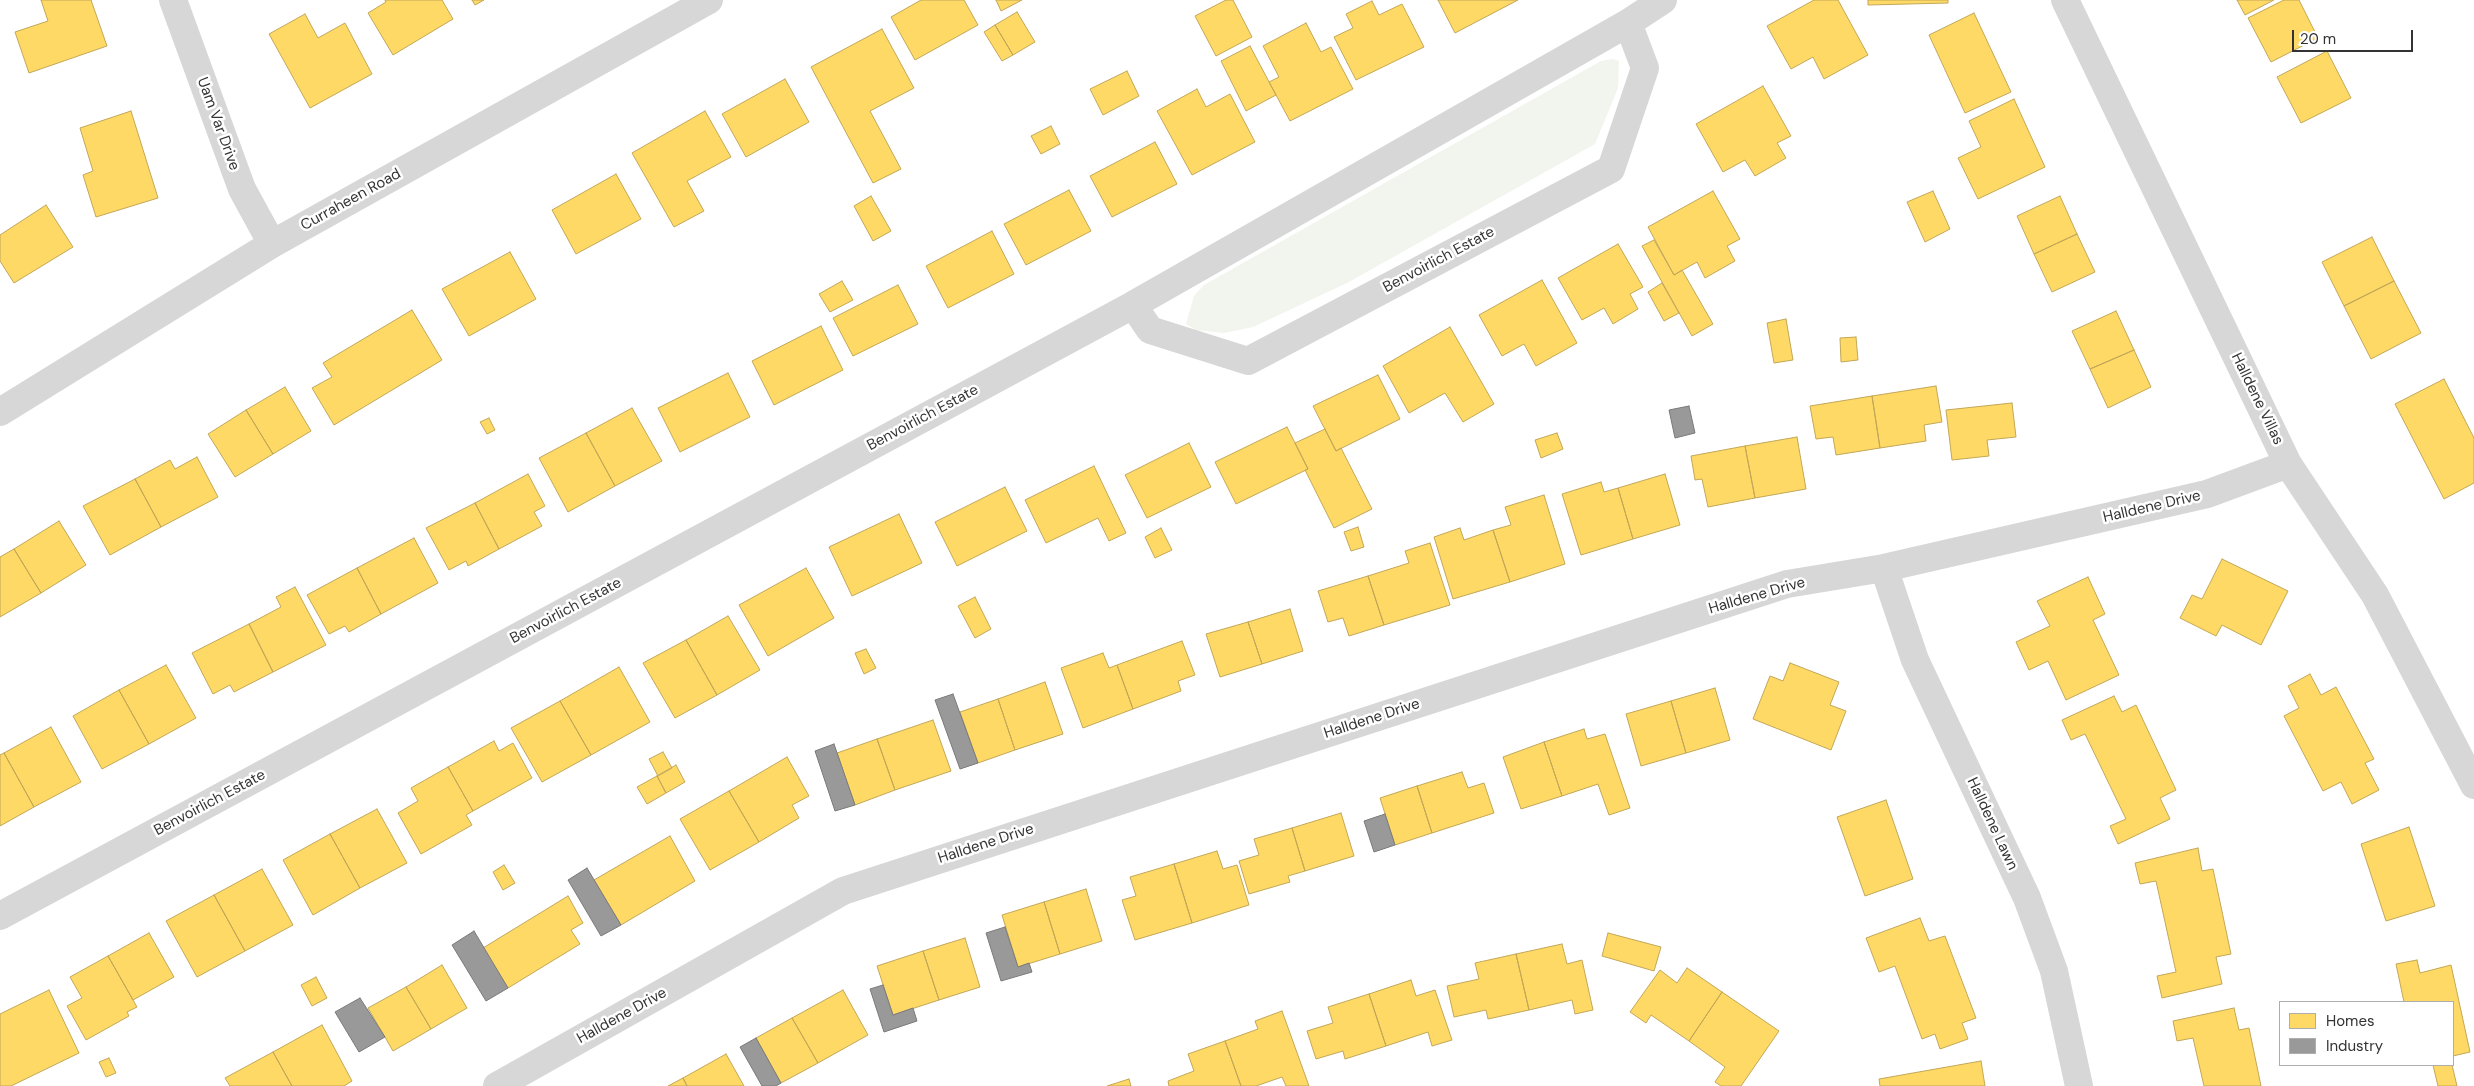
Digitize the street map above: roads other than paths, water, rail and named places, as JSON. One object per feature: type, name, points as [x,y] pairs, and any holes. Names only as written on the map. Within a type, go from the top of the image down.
[{"type":"street","name":"Uam Var Drive","points":[[173,0],[242,189],[272,244]]},
{"type":"street","name":"Curraheen Road","points":[[0,412],[272,244],[709,0]]},
{"type":"street","name":"Benvoirlich Estate","points":[[0,916],[1133,305],[1628,23],[1663,0]]},
{"type":"street","name":"Halldene Villas","points":[[2065,0],[2288,464],[2375,595],[2474,785]]},
{"type":"street","name":"Benvoirlich Estate","points":[[1133,305],[1150,330],[1248,361],[1611,169],[1645,68],[1628,23]]},
{"type":"street","name":"Halldene Drive","points":[[497,1086],[842,891],[1787,584],[1884,568],[2207,494],[2288,464]]},
{"type":"street","name":"Halldene Lawn","points":[[1884,568],[1915,660],[2027,898],[2051,962],[2079,1086]]}]
